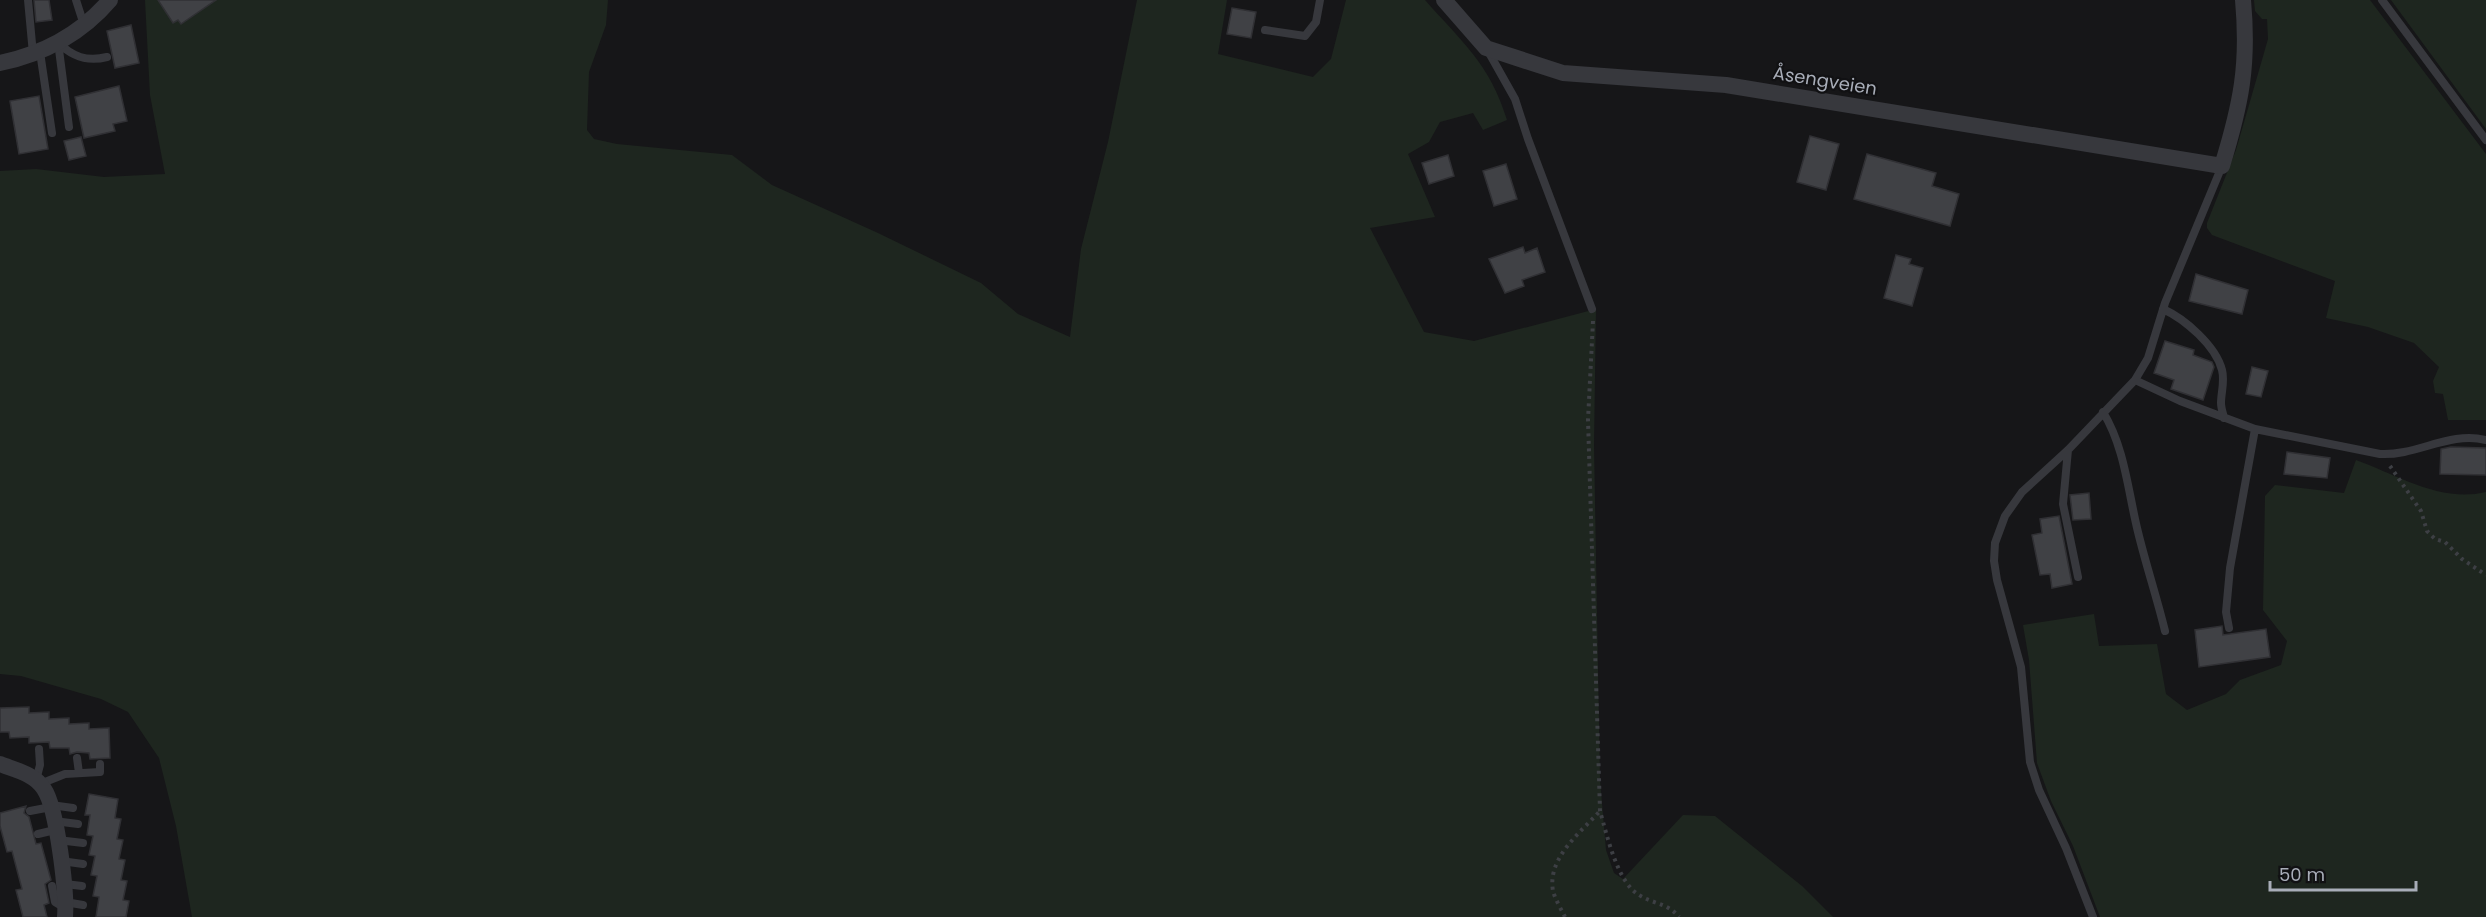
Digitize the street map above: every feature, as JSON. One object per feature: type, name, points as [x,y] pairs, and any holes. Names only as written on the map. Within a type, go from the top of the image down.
[{"type":"street","points":[[0,63],[37,53],[58,42],[84,25],[110,0]]},
{"type":"street","points":[[1444,0],[1486,48]]},
{"type":"street","points":[[2222,166],[2238,111],[2245,69],[2246,37],[2243,0]]},
{"type":"street","name":"Åsengveien","points":[[1486,48],[1563,73],[1726,85],[2222,166]]},
{"type":"street","points":[[0,764],[38,782],[49,798],[58,885],[65,909]]},
{"type":"lane","points":[[28,0],[52,133]]},
{"type":"lane","points":[[76,0],[84,25]]},
{"type":"lane","points":[[1265,30],[1305,36],[1316,22],[1320,0]]},
{"type":"lane","points":[[2382,0],[2486,140]]},
{"type":"lane","points":[[58,42],[70,55],[95,60],[107,57]]},
{"type":"lane","points":[[58,42],[69,127]]},
{"type":"lane","points":[[1486,48],[1515,99],[1592,309]]},
{"type":"lane","points":[[2093,917],[2033,774],[2028,750],[2021,667],[1994,561],[1995,543],[2000,526],[2012,504],[2068,450],[2134,380],[2148,358],[2163,309],[2222,166]]},
{"type":"lane","points":[[2163,309],[2178,316],[2192,327],[2216,358],[2222,370],[2221,404],[2224,417]]},
{"type":"lane","points":[[2134,380],[2255,429],[2380,454],[2401,453],[2464,437],[2486,440]]},
{"type":"lane","points":[[2103,412],[2110,422],[2122,458],[2138,531],[2165,631]]},
{"type":"lane","points":[[2229,628],[2226,612],[2230,568],[2255,429]]},
{"type":"lane","points":[[2068,450],[2063,504],[2078,577]]},
{"type":"lane","points":[[39,749],[38,782],[65,774],[100,772],[100,764]]},
{"type":"lane","points":[[77,758],[79,773]]},
{"type":"lane","points":[[54,833],[73,808]]},
{"type":"lane","points":[[30,811],[83,864]]},
{"type":"lane","points":[[38,834],[54,833],[78,824]]},
{"type":"lane","points":[[54,833],[83,843]]},
{"type":"lane","points":[[58,885],[82,886]]},
{"type":"lane","points":[[65,909],[83,905]]},
{"type":"path","points":[[1592,309],[1588,420],[1600,811],[1615,863],[1636,894],[1662,904],[1679,917]]},
{"type":"path","points":[[2380,454],[2421,511],[2427,531],[2435,539],[2445,542],[2462,559],[2486,575]]},
{"type":"path","points":[[1565,917],[1553,892],[1553,870],[1569,845],[1600,811]]},
{"type":"shaded area","points":[[145,0],[608,0],[606,25],[589,72],[587,130],[594,139],[617,144],[732,155],[772,185],[981,283],[1018,314],[1070,337],[1081,249],[1108,142],[1137,0],[1227,0],[1218,54],[1313,77],[1331,59],[1346,0],[1425,0],[1483,68],[1500,100],[1507,120],[1483,130],[1473,113],[1440,122],[1429,142],[1408,154],[1435,217],[1370,228],[1424,332],[1474,341],[1596,309],[1594,445],[1600,780],[1606,850],[1614,873],[1623,879],[1683,815],[1715,816],[1802,886],[1833,917],[192,917],[176,826],[159,758],[128,712],[101,699],[21,676],[0,674],[0,171],[36,169],[104,177],[165,174],[150,95]]},
{"type":"shaded area","points":[[2254,0],[2370,0],[2486,154],[2486,420],[2448,420],[2443,394],[2435,393],[2433,381],[2439,367],[2414,343],[2368,327],[2326,318],[2335,281],[2212,235],[2207,228],[2236,150],[2268,39],[2267,19],[2262,19],[2255,11]]},
{"type":"shaded area","points":[[2391,0],[2486,0],[2486,129]]},
{"type":"shaded area","points":[[2356,460],[2436,491],[2452,494],[2486,492],[2486,917],[2100,917],[2073,846],[2051,801],[2037,763],[2029,660],[2023,625],[2094,614],[2099,646],[2157,644],[2166,694],[2187,710],[2226,694],[2240,680],[2281,665],[2287,641],[2263,610],[2265,496],[2275,485],[2344,493]]},
{"type":"building","points":[[34,0],[49,0],[52,20],[36,22]]},
{"type":"building","points":[[158,0],[216,0],[181,24],[178,20],[173,23]]},
{"type":"building","points":[[1232,8],[1256,12],[1251,38],[1227,34]]},
{"type":"building","points":[[131,25],[139,63],[115,68],[107,31]]},
{"type":"building","points":[[119,86],[127,121],[113,124],[115,131],[84,138],[75,97]]},
{"type":"building","points":[[39,96],[48,149],[19,154],[10,101]]},
{"type":"building","points":[[1810,136],[1839,144],[1826,190],[1797,182]]},
{"type":"building","points":[[81,137],[86,156],[69,160],[64,141]]},
{"type":"building","points":[[1867,154],[1936,173],[1932,186],[1959,194],[1950,226],[1854,199]]},
{"type":"building","points":[[1448,155],[1454,176],[1429,184],[1422,163]]},
{"type":"building","points":[[1506,164],[1517,199],[1494,206],[1483,171]]},
{"type":"building","points":[[1523,247],[1525,253],[1537,248],[1545,272],[1522,280],[1524,286],[1505,293],[1489,259]]},
{"type":"building","points":[[1896,255],[1911,259],[1909,264],[1923,268],[1912,306],[1884,298]]},
{"type":"building","points":[[2196,274],[2248,290],[2242,314],[2189,301]]},
{"type":"building","points":[[2165,341],[2194,350],[2193,355],[2212,362],[2214,367],[2203,400],[2171,389],[2174,380],[2154,373]]},
{"type":"building","points":[[2252,367],[2268,371],[2261,397],[2246,394]]},
{"type":"building","points":[[2486,448],[2486,475],[2440,474],[2441,449]]},
{"type":"building","points":[[2287,452],[2330,458],[2327,478],[2284,474]]},
{"type":"building","points":[[2089,493],[2091,519],[2073,520],[2070,495]]},
{"type":"building","points":[[2059,516],[2072,584],[2052,588],[2050,574],[2040,575],[2032,535],[2042,533],[2040,519]]},
{"type":"building","points":[[2222,626],[2223,635],[2266,629],[2270,657],[2199,667],[2195,630]]},
{"type":"building","points":[[29,707],[29,713],[49,712],[49,719],[69,718],[69,724],[89,723],[89,729],[109,728],[110,758],[90,759],[89,753],[70,754],[69,748],[50,748],[49,742],[29,743],[29,737],[10,738],[9,732],[0,732],[0,708]]},
{"type":"building","points":[[89,794],[118,799],[115,818],[121,819],[117,839],[123,840],[119,859],[125,860],[121,880],[127,881],[123,900],[129,901],[126,917],[96,917],[99,897],[93,896],[97,876],[91,875],[95,856],[89,855],[93,836],[87,835],[90,815],[85,815]]},
{"type":"building","points":[[26,806],[24,813],[29,817],[36,844],[41,843],[51,880],[45,884],[49,903],[44,905],[47,917],[23,917],[16,890],[22,889],[12,851],[7,852],[0,826],[0,813]]}]
